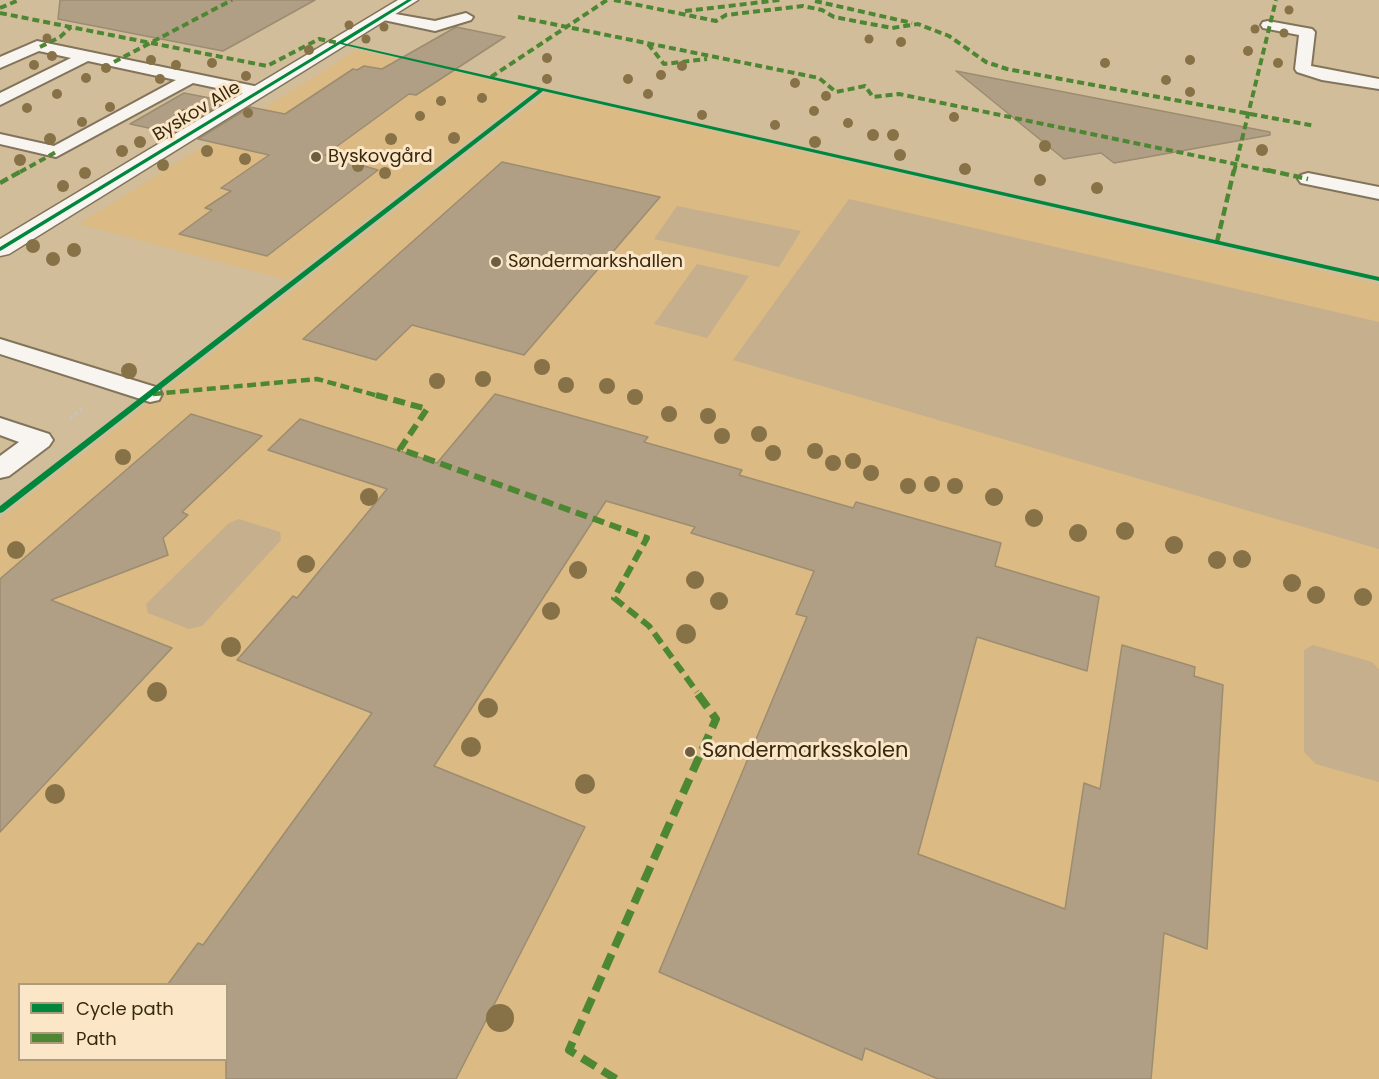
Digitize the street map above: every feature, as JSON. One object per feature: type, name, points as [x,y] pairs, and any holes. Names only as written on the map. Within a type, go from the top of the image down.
[{"type":"street","name":"Byskov Alle","points":[[0,249],[410,0]]},
{"type":"lane","points":[[384,15],[435,26],[466,17]]},
{"type":"lane","points":[[1268,25],[1307,32],[1303,69],[1322,75],[1379,84]]},
{"type":"lane","points":[[0,63],[37,46],[259,92]]},
{"type":"lane","points":[[0,100],[86,56]]},
{"type":"lane","points":[[0,139],[56,152],[191,78]]},
{"type":"lane","points":[[1308,179],[1379,193]]},
{"type":"lane","points":[[0,346],[150,394]]},
{"type":"lane","points":[[0,426],[40,440]]},
{"type":"lane","points":[[0,469],[40,440]]},
{"type":"path","points":[[40,440],[118,383]]},
{"type":"shaded area","name":"Byskovgård","points":[[357,50],[534,90],[287,280],[79,224]]},
{"type":"shaded area","name":"Søndermarksskolen","points":[[547,93],[1379,285],[1379,1079],[0,1079],[0,519]]},
{"type":"shaded area","points":[[849,199],[1379,322],[1379,549],[733,360]]},
{"type":"shaded area","points":[[677,206],[801,231],[779,267],[654,239]]},
{"type":"shaded area","points":[[697,264],[749,276],[707,338],[654,324]]},
{"type":"shaded area","points":[[239,519],[280,532],[281,540],[202,626],[189,629],[148,613],[146,604],[229,523]]},
{"type":"shaded area","points":[[1313,645],[1372,662],[1379,669],[1379,782],[1316,764],[1304,752],[1304,650]]},
{"type":"building","points":[[60,0],[315,0],[223,51],[58,19]]},
{"type":"building","points":[[456,27],[505,37],[416,95],[409,94],[325,155],[378,170],[267,256],[179,234],[212,210],[205,208],[231,191],[221,188],[269,155],[198,139],[250,107],[285,114],[353,69],[357,70],[364,66],[382,69]]},
{"type":"building","points":[[956,71],[1270,132],[1270,135],[1114,163],[1101,153],[1064,159]]},
{"type":"building","points":[[184,93],[225,101],[172,133],[130,124]]},
{"type":"building","name":"Søndermarkshallen","points":[[502,162],[660,197],[524,355],[412,325],[376,360],[303,339]]},
{"type":"building","points":[[495,394],[648,437],[644,442],[742,470],[739,475],[853,508],[856,502],[1001,543],[995,566],[1099,597],[1087,671],[977,637],[918,854],[1065,909],[1084,783],[1100,789],[1122,645],[1195,667],[1194,676],[1223,685],[1207,949],[1164,933],[1151,1079],[938,1079],[865,1048],[862,1060],[659,972],[807,617],[796,614],[814,571],[691,533],[695,527],[606,501],[434,766],[585,827],[456,1079],[226,1079],[228,983],[169,983],[198,943],[203,945],[372,713],[237,660],[293,596],[297,598],[387,489],[268,450],[300,419],[437,463]]},
{"type":"building","points":[[191,414],[262,436],[182,512],[188,515],[163,538],[168,555],[51,600],[172,648],[0,832],[0,579]]},
{"type":"marked path","points":[[0,8],[19,0]]},
{"type":"marked path","points":[[114,62],[232,0]]},
{"type":"marked path","points":[[491,77],[607,0]]},
{"type":"marked path","points":[[614,0],[716,21],[726,15],[803,6],[822,10],[834,17],[892,28],[918,24],[949,36],[986,62],[1007,69],[1315,126]]},
{"type":"marked path","points":[[685,11],[780,0]]},
{"type":"marked path","points":[[1217,242],[1276,0]]},
{"type":"marked path","points":[[815,1],[912,23]]},
{"type":"marked path","points":[[0,13],[267,66],[319,39],[339,43]]},
{"type":"marked path","points":[[518,17],[819,78],[836,92],[865,86],[873,97],[899,94],[1308,179]]},
{"type":"marked path","points":[[40,47],[60,37],[71,27]]},
{"type":"marked path","points":[[648,44],[664,64],[707,59]]},
{"type":"marked path","points":[[0,183],[56,152]]},
{"type":"marked path","points":[[153,394],[317,379],[427,409],[400,449],[647,538],[614,598],[649,626],[716,719],[569,1050],[616,1079]]},
{"type":"cycle path","points":[[0,249],[410,0]]},
{"type":"cycle path","points":[[339,43],[1379,279]]},
{"type":"cycle path","points":[[0,510],[542,89]]},
{"type":"place","name":"Byskovgård","points":[[316,157]]},
{"type":"place","name":"Søndermarkshallen","points":[[496,262]]},
{"type":"place","name":"Søndermarksskolen","points":[[690,752]]}]
